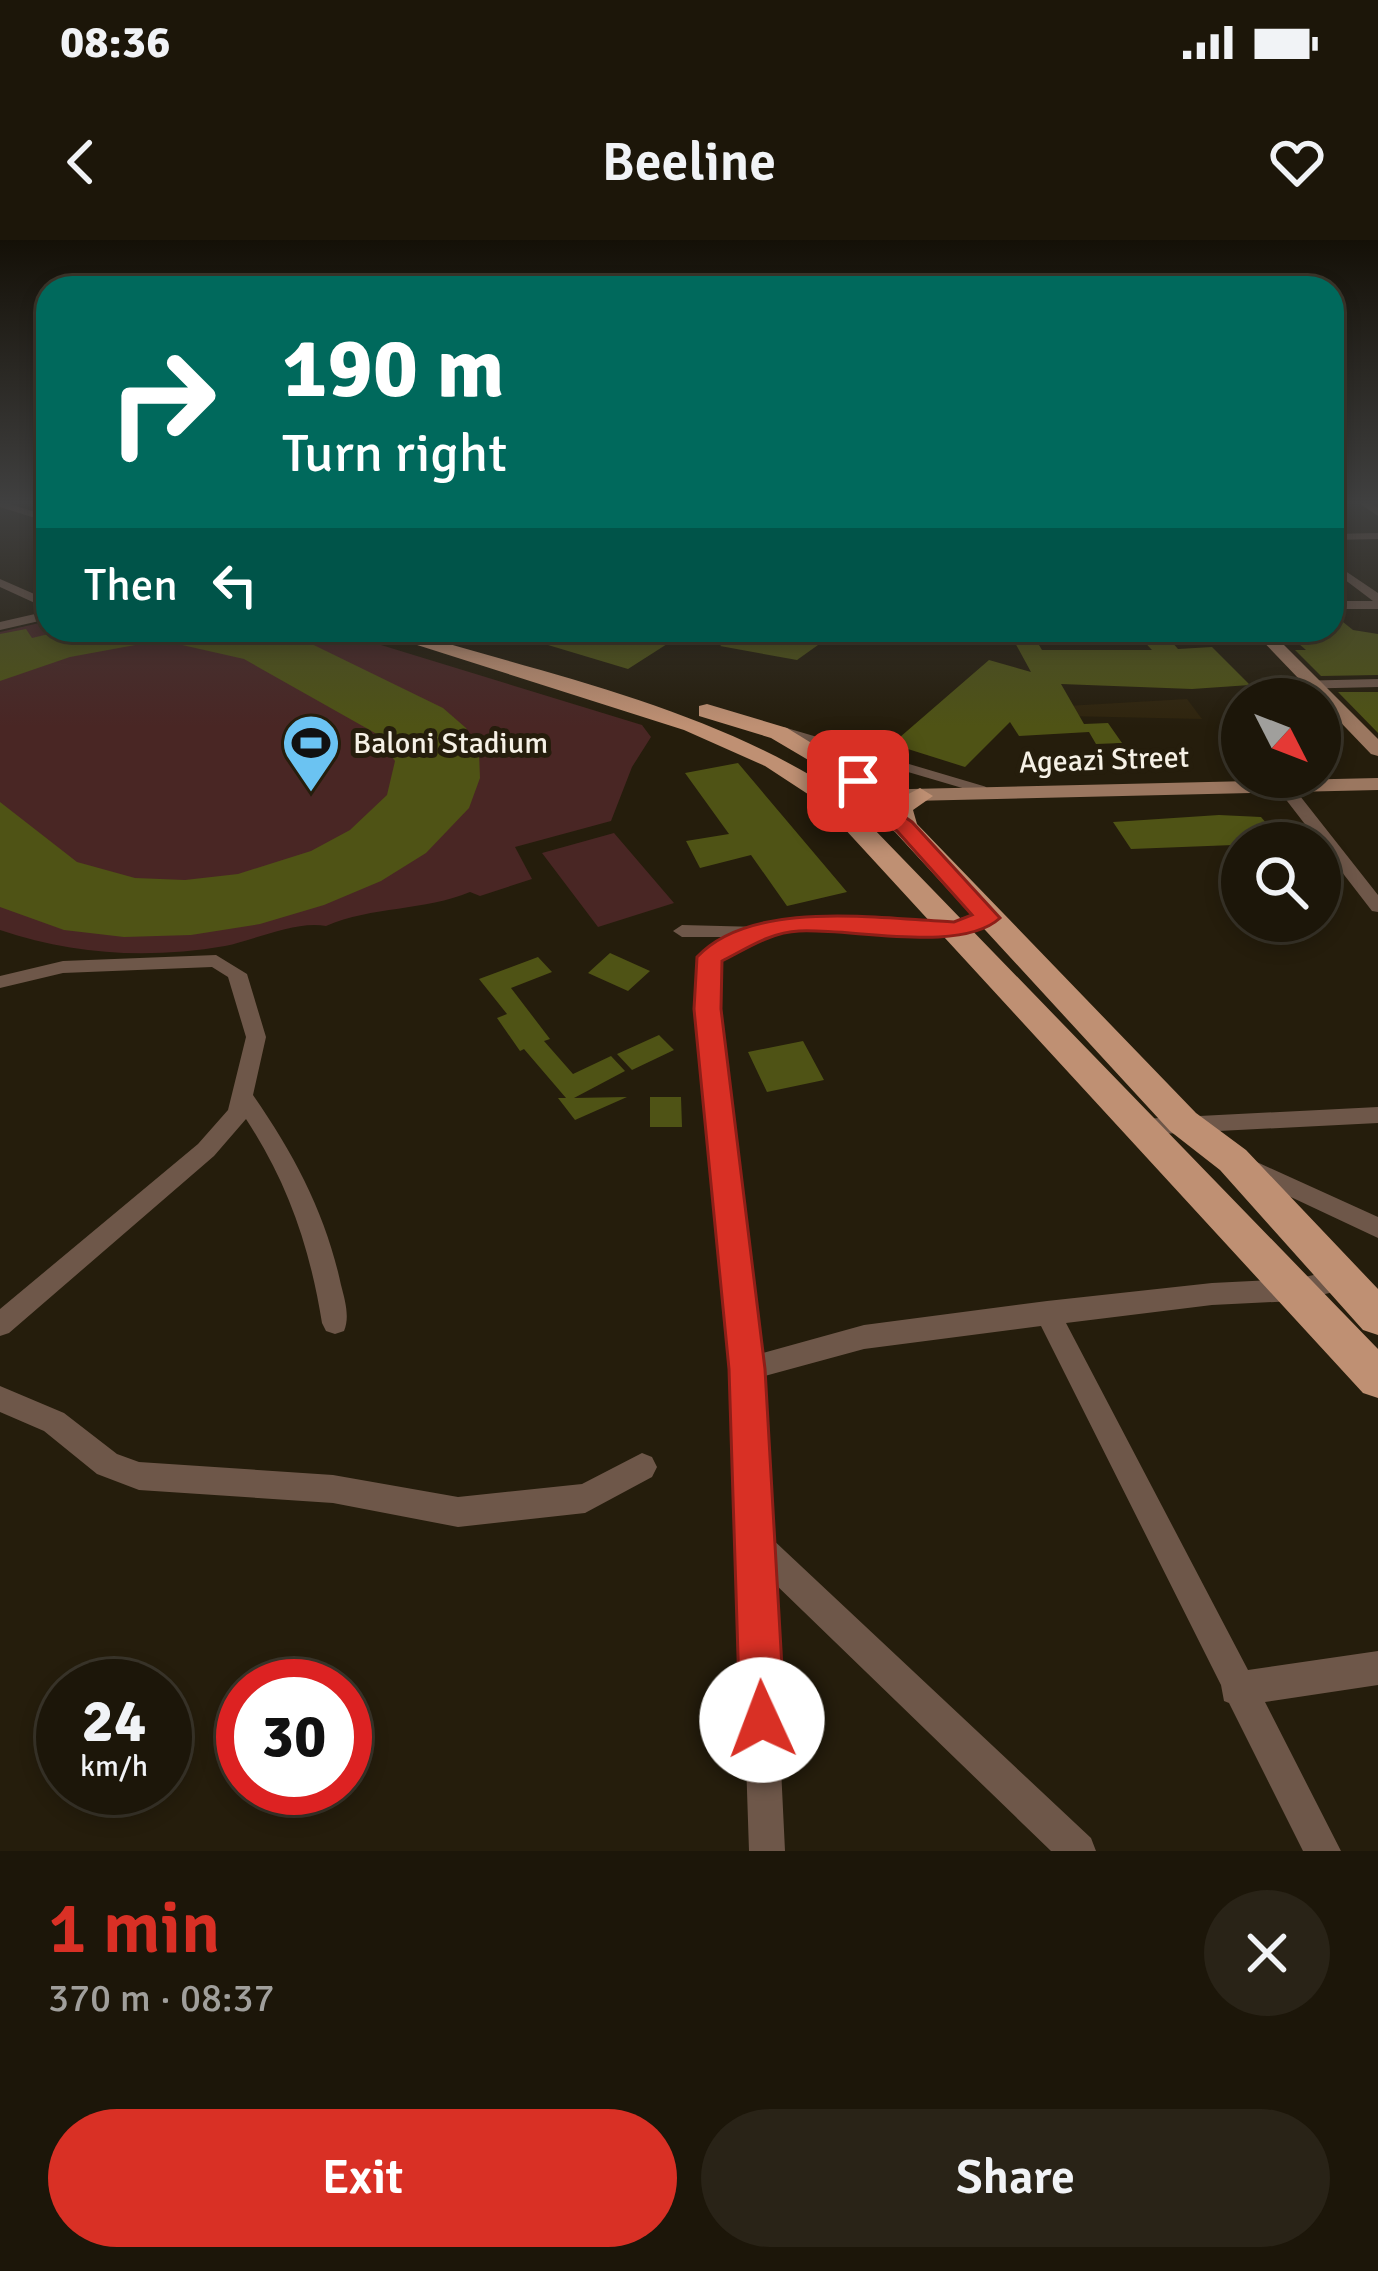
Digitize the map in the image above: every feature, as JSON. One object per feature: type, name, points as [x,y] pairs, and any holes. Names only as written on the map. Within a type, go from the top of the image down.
[{"type":"main road","points":[[419,642],[712,733],[786,768],[912,811],[984,793]]},
{"type":"main road","points":[[470,642],[759,726],[812,749],[972,923],[1142,1127],[1378,1379]]},
{"type":"main road","points":[[1255,642],[1293,678]]},
{"type":"main road","points":[[1269,642],[1296,678]]},
{"type":"main road","points":[[1341,720],[1378,750]]},
{"type":"main road","points":[[1341,735],[1378,773]]},
{"type":"main road","name":"Ageazi Street","points":[[1341,784],[1378,784]]},
{"type":"main road","name":"Ageazi Street","points":[[984,793],[1221,787]]},
{"type":"main road","points":[[853,793],[984,793]]},
{"type":"main road","points":[[912,811],[972,923],[1183,1122],[1233,1160],[1378,1317]]},
{"type":"street","points":[[1346,576],[1378,602]]},
{"type":"street","points":[[0,583],[36,600]]},
{"type":"street","points":[[1344,604],[1378,602]]},
{"type":"street","points":[[0,626],[36,618]]},
{"type":"street","points":[[1341,686],[1378,683]]},
{"type":"street","points":[[1293,798],[1378,907]]},
{"type":"street","points":[[710,957],[761,932],[796,923],[972,923]]},
{"type":"street","points":[[710,957],[682,931],[761,932]]},
{"type":"street","points":[[710,957],[707,1009],[747,1369],[766,1851]]},
{"type":"street","points":[[0,982],[63,967],[216,961],[237,974],[256,1037],[238,1113],[206,1150],[0,1325]]},
{"type":"street","points":[[242,1096],[307,1202],[325,1252],[335,1324]]},
{"type":"street","points":[[1142,1127],[1378,1115]]},
{"type":"street","points":[[1233,1160],[1378,1228]]},
{"type":"street","points":[[747,1369],[864,1337],[1047,1312],[1294,1290],[1342,1280]]},
{"type":"street","points":[[1047,1312],[1236,1689],[1323,1851]]},
{"type":"street","points":[[0,1399],[54,1422],[107,1464],[139,1476],[333,1489],[458,1512],[585,1498],[642,1467]]},
{"type":"street","points":[[756,1545],[1078,1851]]},
{"type":"street","points":[[1236,1689],[1378,1668]]},
{"type":"lane","points":[[759,726],[984,793]]},
{"type":"shaded area","name":"Baloni Stadium","points":[[36,624],[36,642],[371,642],[642,725],[651,737],[632,767],[611,821],[515,847],[532,879],[480,896],[470,892],[197,950],[111,952],[55,945],[0,930],[0,632]]},
{"type":"shaded area","points":[[1187,699],[1202,719],[1065,716],[1066,706]]},
{"type":"shaded area","points":[[614,833],[674,903],[598,927],[542,853]]},
{"type":"building","points":[[1344,623],[1353,630],[1378,634],[1378,675],[1321,676],[1295,650],[1306,650],[1297,642],[1344,642]]},
{"type":"building","points":[[26,629],[36,642],[152,642],[70,657],[0,681],[0,634]]},
{"type":"building","points":[[169,642],[308,642],[443,708],[466,728],[479,752],[480,778],[469,808],[426,853],[381,881],[260,924],[191,935],[124,937],[64,930],[0,907],[0,802],[77,862],[135,878],[185,880],[238,874],[311,851],[350,830],[387,795],[395,761],[375,733],[244,659]]},
{"type":"building","points":[[553,642],[670,642],[628,669],[548,645]]},
{"type":"building","points":[[726,642],[822,642],[797,660],[720,646]]},
{"type":"building","points":[[1015,642],[1037,642],[1042,650],[1152,650],[1144,642],[1172,642],[1178,649],[1212,647],[1243,678],[1221,678],[1221,687],[1192,689],[1061,684],[1084,724],[1108,723],[1122,743],[1096,744],[1089,732],[1019,736],[1010,722],[965,767],[892,744],[989,660],[1031,672]]},
{"type":"building","points":[[1341,692],[1378,692],[1378,733],[1341,695]]},
{"type":"building","points":[[738,763],[847,892],[787,906],[751,855],[700,868],[686,841],[729,834],[685,773]]},
{"type":"building","points":[[1219,815],[1261,817],[1265,822],[1221,822],[1221,845],[1131,849],[1113,822]]},
{"type":"building","points":[[610,953],[650,971],[628,991],[588,973]]},
{"type":"building","points":[[538,957],[552,972],[511,988],[550,1039],[544,1041],[573,1074],[611,1056],[625,1071],[574,1098],[627,1097],[575,1120],[558,1098],[566,1098],[524,1049],[520,1051],[497,1018],[507,1014],[479,979]]},
{"type":"building","points":[[659,1035],[674,1050],[632,1070],[617,1054]]},
{"type":"building","points":[[803,1041],[824,1080],[767,1092],[748,1052]]},
{"type":"building","points":[[650,1097],[681,1097],[682,1127],[650,1127]]},
{"type":"place","name":"Baloni Stadium","points":[[311,794]]},
{"type":"route","points":[[762,1720],[747,1369],[707,1009],[710,957],[738,941],[796,923],[956,929],[988,918],[904,826],[864,799],[869,788],[858,781]]}]
